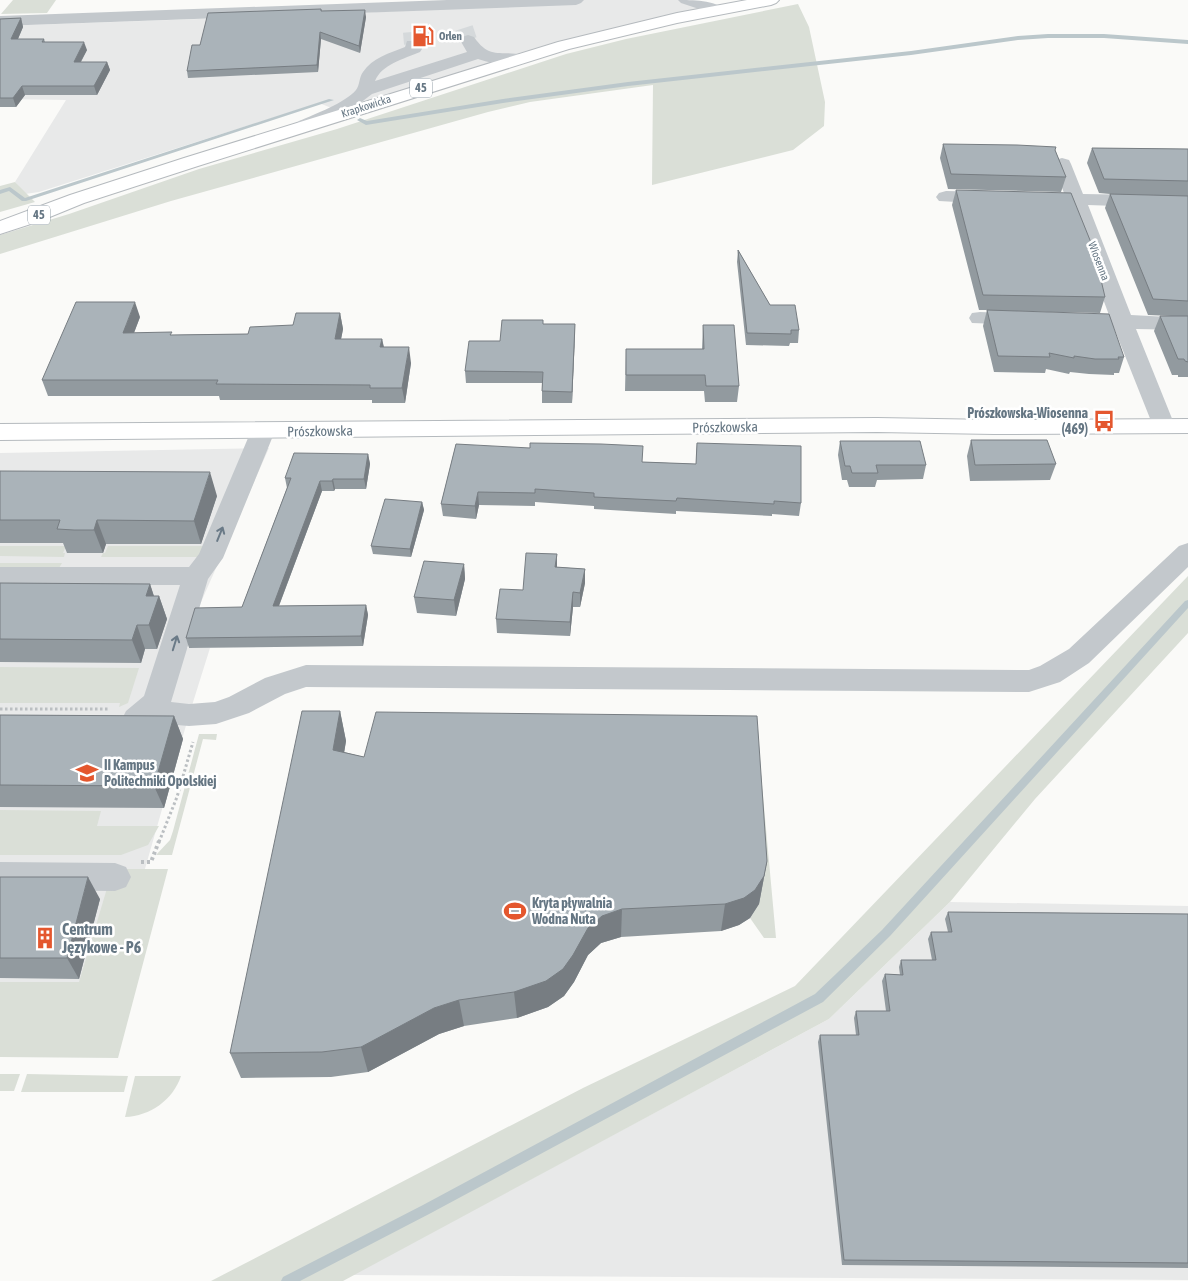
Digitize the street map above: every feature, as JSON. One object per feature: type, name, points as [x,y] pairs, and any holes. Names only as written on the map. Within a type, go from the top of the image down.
[{"type":"main road","name":"Krapkowicka","points":[[0,218],[77,199],[518,59],[614,33],[771,0]]},
{"type":"main road","name":"Krapkowicka","points":[[0,228],[77,199]]},
{"type":"main road","name":"Prószkowska","points":[[0,432],[877,425],[994,427],[1188,426]]},
{"type":"street","points":[[0,21],[359,7],[405,22],[463,17],[470,10],[482,4],[576,0]]},
{"type":"street","name":"Krapkowicka","points":[[686,0],[717,10]]},
{"type":"street","points":[[366,90],[365,81],[371,72],[412,38],[432,48]]},
{"type":"street","points":[[469,38],[501,59],[518,59]]},
{"type":"street","points":[[303,126],[338,110],[357,99],[366,90],[469,38]]},
{"type":"street","points":[[451,46],[469,38]]},
{"type":"street","name":"Wiosenna","points":[[1062,164],[1163,426]]},
{"type":"street","points":[[946,197],[1006,198]]},
{"type":"street","points":[[1046,199],[1159,202]]},
{"type":"street","points":[[980,318],[1046,320]]},
{"type":"street","points":[[1084,321],[1188,324]]},
{"type":"street","points":[[113,717],[119,724],[136,719],[155,701],[196,576],[210,558],[262,431]]},
{"type":"street","points":[[155,701],[189,715],[216,713],[275,686],[306,676],[1029,681],[1050,674],[1079,656],[1188,552]]},
{"type":"street","points":[[0,576],[196,576]]},
{"type":"street","points":[[0,876],[115,877]]},
{"type":"path","points":[[0,709],[113,717]]},
{"type":"path","points":[[115,877],[127,862],[151,862],[177,797],[195,733]]},
{"type":"shaded area","points":[[13,0],[56,0],[47,13],[1,14]]},
{"type":"shaded area","points":[[576,0],[686,0],[717,10],[677,18],[344,113],[319,103],[39,192],[25,194],[15,182],[66,100],[0,99],[0,26],[343,14]]},
{"type":"shaded area","points":[[798,4],[809,27],[825,102],[824,126],[793,150],[652,185],[653,85],[530,102],[488,112],[171,201],[0,254],[0,235],[69,214],[199,169],[337,129],[566,54],[626,39]]},
{"type":"shaded area","points":[[15,182],[35,202],[0,212],[0,186]]},
{"type":"shaded area","name":"II Kampus Politechniki Opolskiej","points":[[269,448],[194,618],[186,648],[210,648],[94,1047],[0,1046],[0,453]]},
{"type":"shaded area","points":[[0,546],[66,546],[63,553],[65,553],[64,557],[0,556]]},
{"type":"shaded area","points":[[108,546],[205,546],[200,557],[101,557]]},
{"type":"shaded area","points":[[0,563],[62,563],[59,568],[0,568]]},
{"type":"shaded area","points":[[1188,576],[1188,633],[1035,799],[950,902],[829,1019],[343,1281],[211,1281],[583,1088],[795,986]]},
{"type":"shaded area","points":[[0,667],[139,668],[128,703],[119,707],[120,703],[0,703]]},
{"type":"shaded area","points":[[757,730],[776,938],[764,938],[750,918],[759,904]]},
{"type":"shaded area","points":[[199,734],[217,734],[216,740],[203,739],[172,855],[156,855],[170,840]]},
{"type":"shaded area","points":[[0,810],[101,811],[97,826],[159,826],[148,845],[121,855],[0,855]]},
{"type":"shaded area","points":[[126,869],[168,869],[118,1058],[0,1057],[0,982],[79,982],[108,885]]},
{"type":"shaded area","points":[[950,902],[1188,906],[1188,1280],[352,1275],[829,1019]]},
{"type":"shaded area","points":[[0,1074],[20,1074],[14,1091],[0,1091]]},
{"type":"shaded area","points":[[27,1074],[128,1076],[124,1092],[21,1092]]},
{"type":"shaded area","points":[[135,1076],[181,1076],[172,1092],[159,1105],[143,1114],[125,1117]]},
{"type":"building","points":[[321,9],[321,11],[365,10],[359,46],[320,32],[317,65],[187,71],[192,45],[200,45],[208,13]]},
{"type":"building","points":[[21,18],[11,39],[44,39],[42,42],[84,42],[74,62],[107,62],[94,86],[22,86],[13,98],[0,98],[0,19]]},
{"type":"building","points":[[943,144],[1056,147],[1055,150],[1066,177],[951,174]]},
{"type":"building","points":[[1092,148],[1188,149],[1188,181],[1104,179]]},
{"type":"building","points":[[956,190],[1071,193],[1094,250],[1105,297],[983,295]]},
{"type":"building","points":[[1110,194],[1188,196],[1188,301],[1153,299]]},
{"type":"building","points":[[738,250],[770,305],[795,305],[799,330],[791,330],[791,334],[747,333]]},
{"type":"building","points":[[76,302],[135,302],[123,333],[172,332],[170,335],[248,334],[250,327],[293,325],[296,313],[340,313],[335,339],[382,339],[380,347],[409,347],[402,388],[370,388],[370,385],[216,384],[218,380],[42,380]]},
{"type":"building","points":[[987,310],[1109,314],[1124,357],[1118,357],[1119,359],[1095,359],[1074,356],[1074,358],[1049,353],[1050,357],[998,356]]},
{"type":"building","points":[[1160,316],[1188,316],[1188,362],[1184,359],[1178,359]]},
{"type":"building","points":[[502,320],[543,320],[543,324],[575,324],[572,392],[542,391],[543,372],[465,371],[469,341],[500,341]]},
{"type":"building","points":[[703,325],[734,325],[739,386],[706,386],[705,375],[626,375],[626,349],[704,349]]},
{"type":"building","points":[[971,440],[1047,440],[1056,464],[975,465]]},
{"type":"building","points":[[840,441],[920,441],[926,465],[876,465],[878,473],[852,473],[850,466],[845,466]]},
{"type":"building","points":[[530,443],[643,446],[642,462],[696,464],[697,443],[801,446],[801,503],[774,501],[774,504],[677,498],[676,501],[594,497],[594,493],[535,489],[535,493],[478,492],[475,506],[441,504],[456,444],[530,448]]},
{"type":"building","points":[[294,453],[368,454],[364,479],[320,481],[273,606],[366,605],[361,636],[186,638],[195,608],[242,607],[291,478],[285,478]]},
{"type":"building","points":[[0,471],[210,472],[194,521],[97,520],[94,530],[74,530],[57,529],[60,520],[0,520]]},
{"type":"building","points":[[385,499],[422,502],[410,549],[371,546]]},
{"type":"building","points":[[526,553],[557,554],[555,567],[585,569],[580,593],[573,592],[570,622],[496,619],[500,589],[523,590]]},
{"type":"building","points":[[424,561],[464,564],[454,600],[414,597]]},
{"type":"building","points":[[0,583],[150,584],[146,596],[159,596],[149,625],[137,625],[132,640],[0,639]]},
{"type":"building","name":"Kryta pływalnia Wodna Nuta","points":[[302,711],[340,711],[333,750],[364,757],[376,712],[757,716],[767,861],[764,876],[755,890],[744,898],[725,904],[622,909],[602,916],[588,928],[563,969],[546,981],[514,992],[459,1000],[434,1008],[361,1047],[322,1052],[230,1053]]},
{"type":"building","points":[[0,715],[174,716],[154,786],[0,785]]},
{"type":"building","name":"Centrum Językowe - P6","points":[[0,877],[88,877],[67,958],[0,958]]},
{"type":"building","points":[[948,912],[1188,914],[1188,1263],[844,1260],[820,1035],[859,1035],[856,1011],[890,1011],[885,974],[903,975],[901,960],[936,960],[931,932],[952,932]]},
{"type":"waterway","points":[[360,120],[366,123],[503,101],[628,84],[911,53],[1018,38],[1104,36],[1188,42]]},
{"type":"waterway","points":[[0,192],[10,189],[24,200],[331,100]]},
{"type":"waterway","points":[[287,1281],[427,1209],[819,998],[886,933],[1188,603]]},
{"type":"tunnel","points":[[464,28],[468,40]]},
{"type":"tunnel","points":[[412,32],[413,44]]},
{"type":"place","name":"Orlen","points":[[423,36]]},
{"type":"place","name":"Prószkowska-Wiosenna (469)","points":[[1104,421]]},
{"type":"place","name":"II Kampus Politechniki Opolskiej","points":[[87,773]]},
{"type":"place","name":"Kryta pływalnia Wodna Nuta","points":[[515,911]]},
{"type":"place","name":"Centrum Językowe - P6","points":[[45,938]]}]
